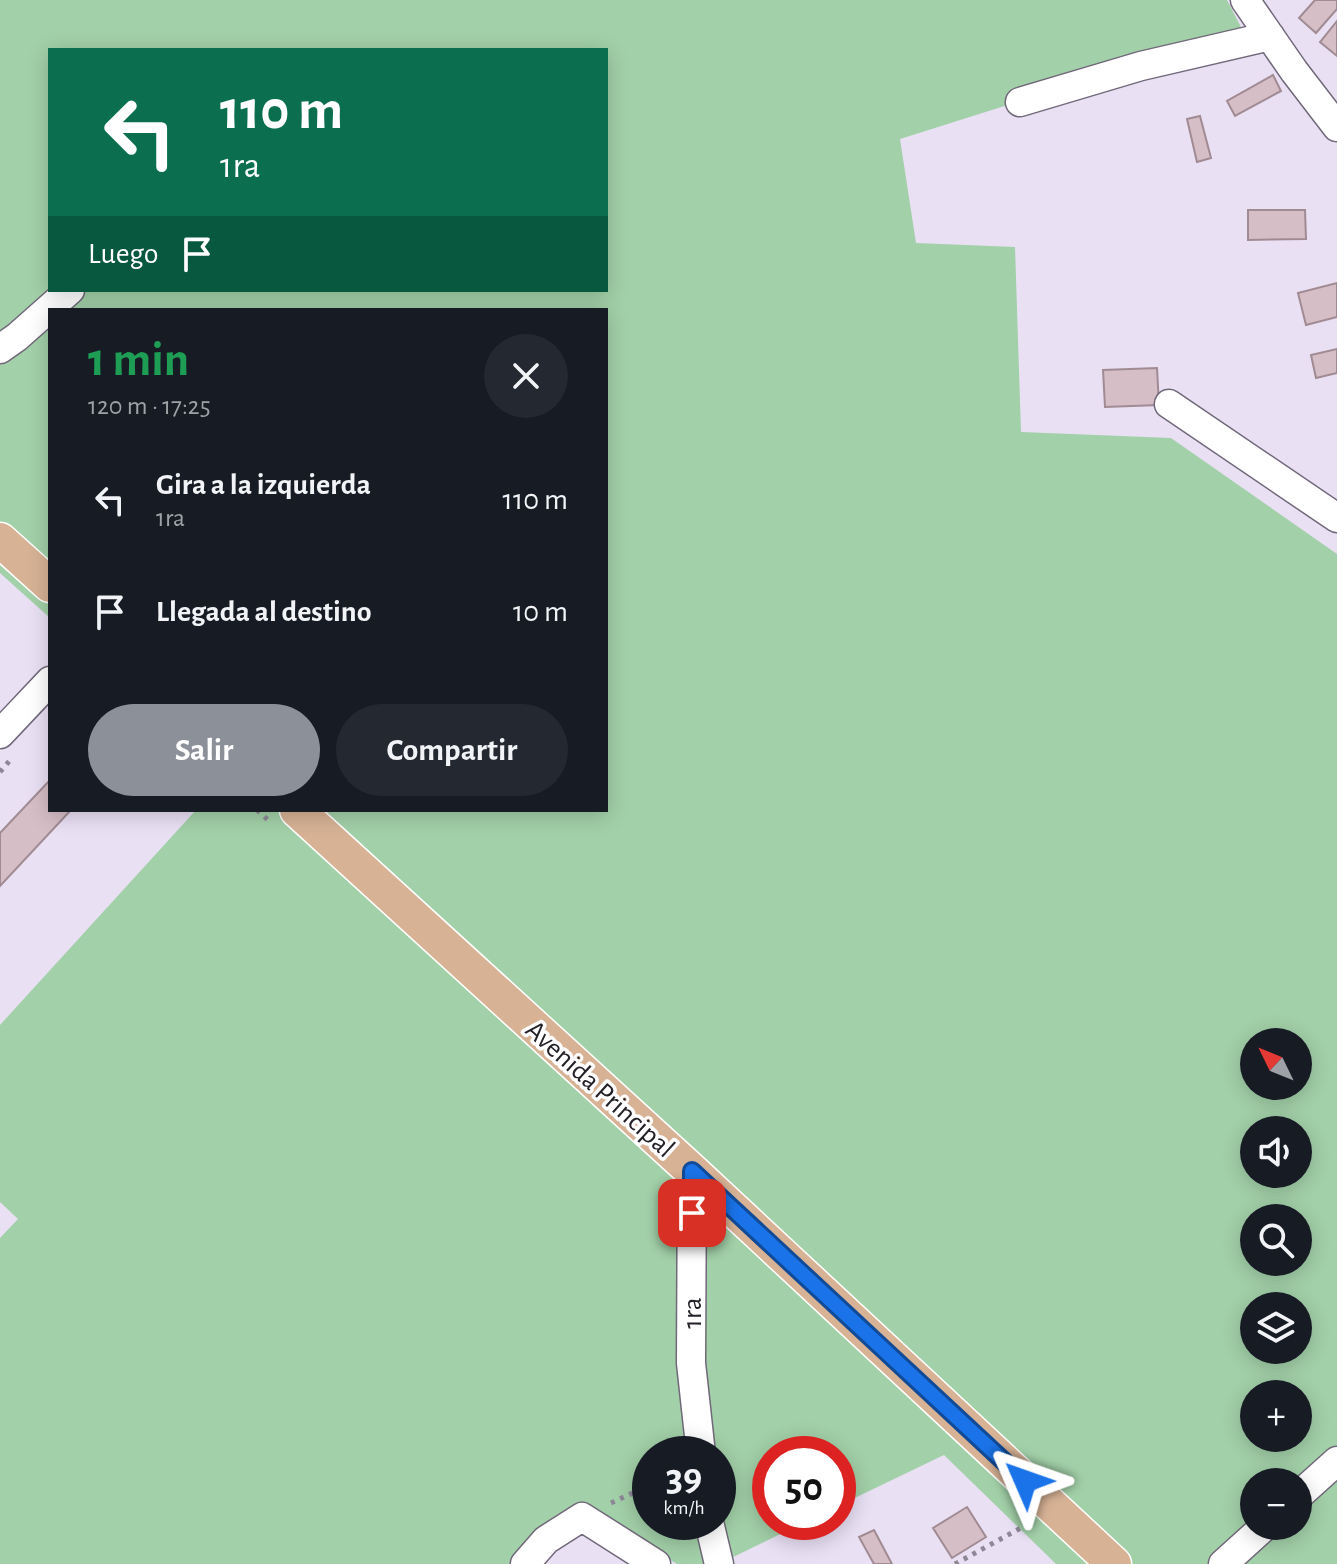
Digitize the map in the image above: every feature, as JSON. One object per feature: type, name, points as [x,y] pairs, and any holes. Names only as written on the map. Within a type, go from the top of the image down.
[{"type":"main road","points":[[0,540],[48,583]]},
{"type":"main road","name":"Avenida Principal","points":[[299,812],[692,1171],[1114,1564]]},
{"type":"street","points":[[1245,0],[1337,127]]},
{"type":"street","points":[[1020,102],[1141,66],[1270,36]]},
{"type":"street","points":[[50,308],[68,292]]},
{"type":"street","points":[[0,349],[48,310]]},
{"type":"street","points":[[1169,404],[1337,518]]},
{"type":"street","points":[[0,734],[48,683]]},
{"type":"street","name":"1ra","points":[[692,1171],[691,1363],[699,1436]]},
{"type":"street","points":[[1312,1483],[1337,1461]]},
{"type":"street","points":[[525,1564],[546,1540],[582,1517],[656,1564]]},
{"type":"street","points":[[713,1540],[719,1564]]},
{"type":"street","points":[[1223,1564],[1250,1540]]},
{"type":"path","points":[[582,1517],[632,1493]]},
{"type":"path","points":[[955,1564],[1032,1522]]},
{"type":"green space","points":[[0,0],[1227,0],[1243,31],[900,139],[916,243],[1015,247],[1021,432],[1171,438],[1337,554],[1337,1564],[1056,1564],[944,1455],[856,1497],[856,1436],[752,1436],[752,1540],[768,1540],[719,1564],[677,1564],[638,1540],[736,1540],[736,1436],[632,1436],[632,1537],[585,1508],[532,1564],[0,1564],[0,1238],[18,1219],[0,1202],[0,1025],[194,812],[608,812],[608,308],[48,308],[48,616],[0,573]]},
{"type":"building","points":[[1315,0],[1337,0],[1337,9],[1316,33],[1299,18]]},
{"type":"building","points":[[1337,21],[1337,56],[1320,42]]},
{"type":"building","points":[[1273,75],[1281,91],[1235,116],[1227,101]]},
{"type":"building","points":[[1200,116],[1211,158],[1197,162],[1187,119]]},
{"type":"building","points":[[1248,210],[1305,210],[1306,239],[1248,240]]},
{"type":"building","points":[[1337,283],[1337,317],[1306,325],[1298,293]]},
{"type":"building","points":[[1337,349],[1337,373],[1316,378],[1311,355]]},
{"type":"building","points":[[1157,368],[1159,405],[1105,407],[1103,370]]},
{"type":"building","points":[[48,782],[48,812],[69,812],[0,886],[0,833]]},
{"type":"building","points":[[967,1507],[986,1537],[952,1558],[933,1528]]},
{"type":"building","points":[[874,1530],[892,1564],[874,1564],[859,1537]]},
{"type":"route","points":[[692,1213],[692,1171],[1025,1481]]}]
